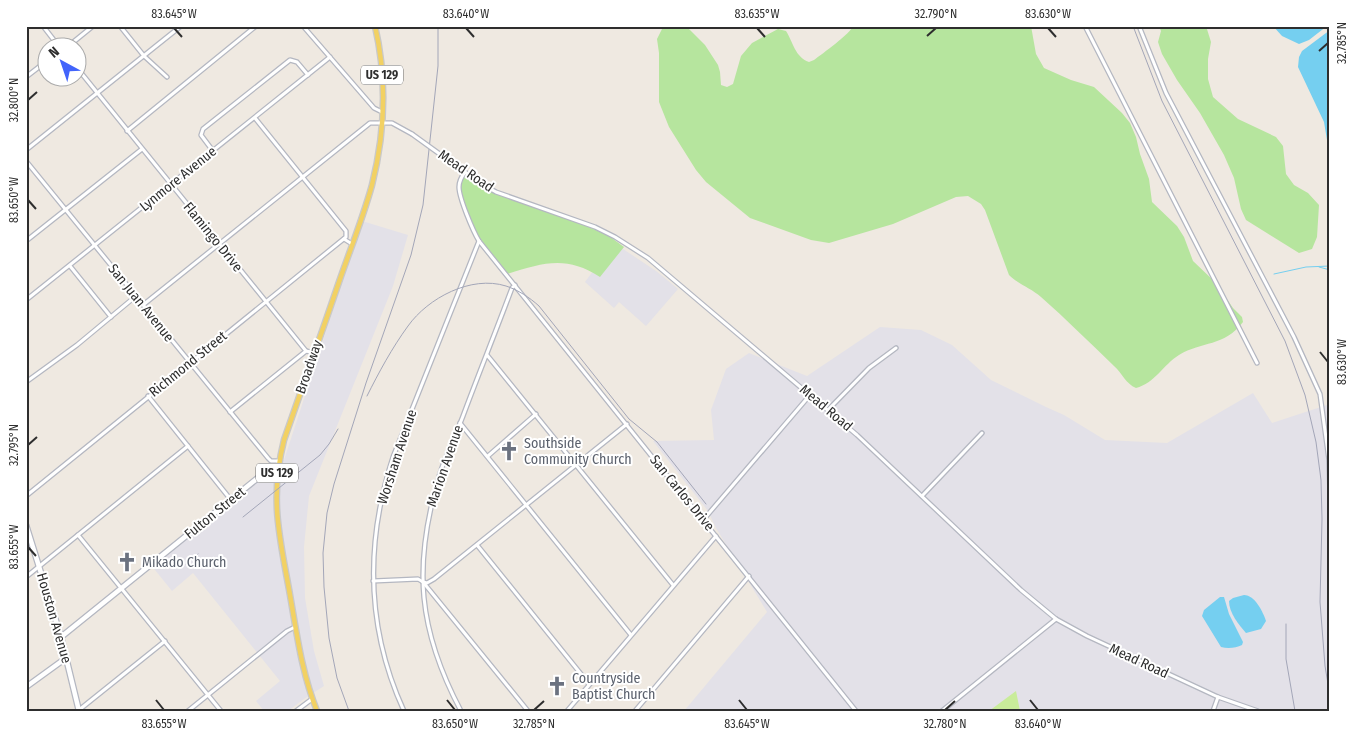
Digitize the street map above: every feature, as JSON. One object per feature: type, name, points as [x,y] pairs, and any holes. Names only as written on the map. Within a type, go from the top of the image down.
[{"type":"main road","name":"Broadway","points":[[317,711],[302,662],[277,524],[278,471],[284,440],[372,181],[382,124],[382,71],[375,26]]},
{"type":"street","points":[[43,26],[52,38]]},
{"type":"street","points":[[78,38],[93,26]]},
{"type":"street","points":[[120,26],[144,56],[167,77]]},
{"type":"street","points":[[26,150],[181,26]]},
{"type":"street","points":[[127,131],[256,26]]},
{"type":"street","points":[[303,26],[374,108],[382,112]]},
{"type":"street","points":[[1084,26],[1256,364]]},
{"type":"street","points":[[1139,26],[1166,93],[1294,337],[1320,394],[1329,460],[1330,495]]},
{"type":"street","name":"Lynmore Avenue","points":[[26,300],[330,57]]},
{"type":"street","points":[[213,151],[201,135],[202,129],[290,60],[297,62],[308,75]]},
{"type":"street","points":[[26,77],[38,68]]},
{"type":"street","name":"Flamingo Drive","points":[[88,82],[306,351]]},
{"type":"street","points":[[255,118],[346,231],[347,235],[344,239],[352,244]]},
{"type":"street","points":[[143,305],[370,123],[382,124]]},
{"type":"street","name":"Mead Road","points":[[382,124],[392,123],[412,134],[464,172],[496,192],[595,227],[634,248],[656,264],[879,454],[1021,590],[1056,619],[1094,640],[1218,697],[1258,711]]},
{"type":"street","points":[[26,240],[142,149]]},
{"type":"street","name":"San Juan Avenue","points":[[26,161],[270,460],[280,461]]},
{"type":"street","name":"San Carlos Drive","points":[[464,172],[459,189],[479,241],[704,519],[856,711]]},
{"type":"street","name":"Richmond Street","points":[[26,496],[344,239]]},
{"type":"street","name":"Worsham Avenue","points":[[404,711],[381,643],[373,581],[377,520],[385,482],[397,448],[479,241]]},
{"type":"street","points":[[70,266],[111,317]]},
{"type":"street","name":"Marion Avenue","points":[[461,711],[443,674],[425,612],[423,582],[424,545],[430,507],[438,478],[512,288],[515,285]]},
{"type":"street","points":[[26,382],[65,355],[136,296]]},
{"type":"street","points":[[828,410],[869,368],[896,348]]},
{"type":"street","points":[[230,412],[306,351],[314,353]]},
{"type":"street","points":[[487,355],[673,585]]},
{"type":"street","points":[[704,519],[810,395]]},
{"type":"street","points":[[148,396],[231,500]]},
{"type":"street","points":[[488,456],[536,414]]},
{"type":"street","points":[[460,423],[632,635]]},
{"type":"street","points":[[423,582],[427,583],[434,579],[627,424]]},
{"type":"street","points":[[922,496],[982,433]]},
{"type":"street","points":[[26,577],[188,446]]},
{"type":"street","name":"Fulton Street","points":[[61,637],[268,470],[278,471]]},
{"type":"street","name":"Houston Avenue","points":[[26,525],[61,637],[79,710]]},
{"type":"street","points":[[78,535],[221,711]]},
{"type":"street","points":[[567,711],[716,536]]},
{"type":"street","points":[[477,545],[589,684]]},
{"type":"street","points":[[635,711],[749,576]]},
{"type":"street","points":[[373,581],[418,579],[423,582],[528,711]]},
{"type":"street","points":[[942,711],[1056,619]]},
{"type":"street","points":[[188,711],[287,631],[295,627]]},
{"type":"street","points":[[79,710],[165,641]]},
{"type":"street","points":[[26,687],[66,658]]},
{"type":"street","points":[[1213,711],[1218,697]]},
{"type":"street","points":[[296,711],[312,699]]},
{"type":"shaded area","points":[[362,221],[408,235],[393,286],[309,496],[304,547],[305,598],[314,651],[324,686],[288,711],[264,711],[256,701],[280,681],[193,573],[172,591],[151,565],[284,460]]},
{"type":"shaded area","points":[[614,243],[656,271],[678,289],[646,326],[619,302],[614,308],[585,282]]},
{"type":"shaded area","points":[[880,327],[921,330],[952,345],[991,380],[1064,415],[1105,440],[1167,443],[1253,393],[1272,423],[1330,404],[1330,711],[684,711],[767,612],[716,528],[708,511],[653,441],[714,440],[711,410],[726,369],[749,353],[807,376]]},
{"type":"green space","points":[[666,26],[686,26],[705,45],[718,65],[721,85],[727,87],[733,84],[741,56],[752,43],[778,29],[786,31],[797,53],[809,62],[836,43],[853,26],[1031,26],[1036,54],[1044,68],[1071,80],[1094,87],[1130,123],[1149,179],[1152,202],[1177,226],[1184,237],[1193,261],[1215,282],[1233,308],[1242,317],[1243,322],[1228,336],[1179,355],[1154,378],[1143,386],[1136,388],[1129,384],[1114,366],[1041,297],[1009,275],[985,210],[981,204],[968,196],[956,197],[893,224],[829,243],[811,240],[750,218],[706,182],[696,170],[669,127],[659,102],[659,53],[657,39],[662,29]]},
{"type":"green space","points":[[1159,26],[1206,26],[1211,42],[1208,59],[1208,79],[1213,97],[1238,119],[1276,137],[1283,146],[1286,174],[1294,185],[1308,193],[1319,205],[1317,237],[1312,249],[1299,253],[1246,220],[1241,209],[1234,178],[1224,155],[1200,113],[1162,54],[1158,42],[1161,31]]},
{"type":"green space","points":[[463,173],[483,189],[580,223],[609,236],[624,247],[600,277],[588,270],[565,263],[543,264],[507,274],[479,240],[474,231],[460,191],[460,181]]},
{"type":"green space","points":[[1016,691],[1020,711],[989,711]]},
{"type":"water","points":[[1273,26],[1327,26],[1309,40],[1299,44],[1282,36]]},
{"type":"water","points":[[1330,30],[1330,158],[1324,122],[1298,67],[1302,51]]},
{"type":"water","points":[[1244,595],[1255,601],[1266,621],[1261,629],[1246,633],[1238,623],[1229,605],[1229,601],[1233,598]]},
{"type":"water","points":[[1220,597],[1224,597],[1229,614],[1243,642],[1240,646],[1221,647],[1202,616],[1204,610]]},
{"type":"waterway","points":[[1274,274],[1306,267],[1330,266]]},
{"type":"waterway","points":[[1319,267],[1330,270]]},
{"type":"railway","points":[[349,711],[337,678],[329,638],[323,553],[327,513],[334,484],[366,383],[411,255],[423,205],[438,66],[438,26]]},
{"type":"railway","points":[[1133,26],[1162,101],[1285,341],[1305,395],[1316,442],[1321,480],[1320,602],[1325,666],[1330,696]]},
{"type":"railway","points":[[367,396],[402,334],[427,306],[451,291],[465,286],[493,283],[506,286],[523,294],[539,306],[629,419],[657,442],[706,504]]},
{"type":"railway","points":[[243,517],[320,455],[338,429]]},
{"type":"railway","points":[[186,564],[198,554]]},
{"type":"railway","points":[[1286,624],[1286,659],[1295,711]]},
{"type":"place","name":"Southside Community Church","points":[[509,451]]},
{"type":"place","name":"Mikado Church","points":[[127,562]]},
{"type":"place","name":"Countryside Baptist Church","points":[[557,686]]}]
